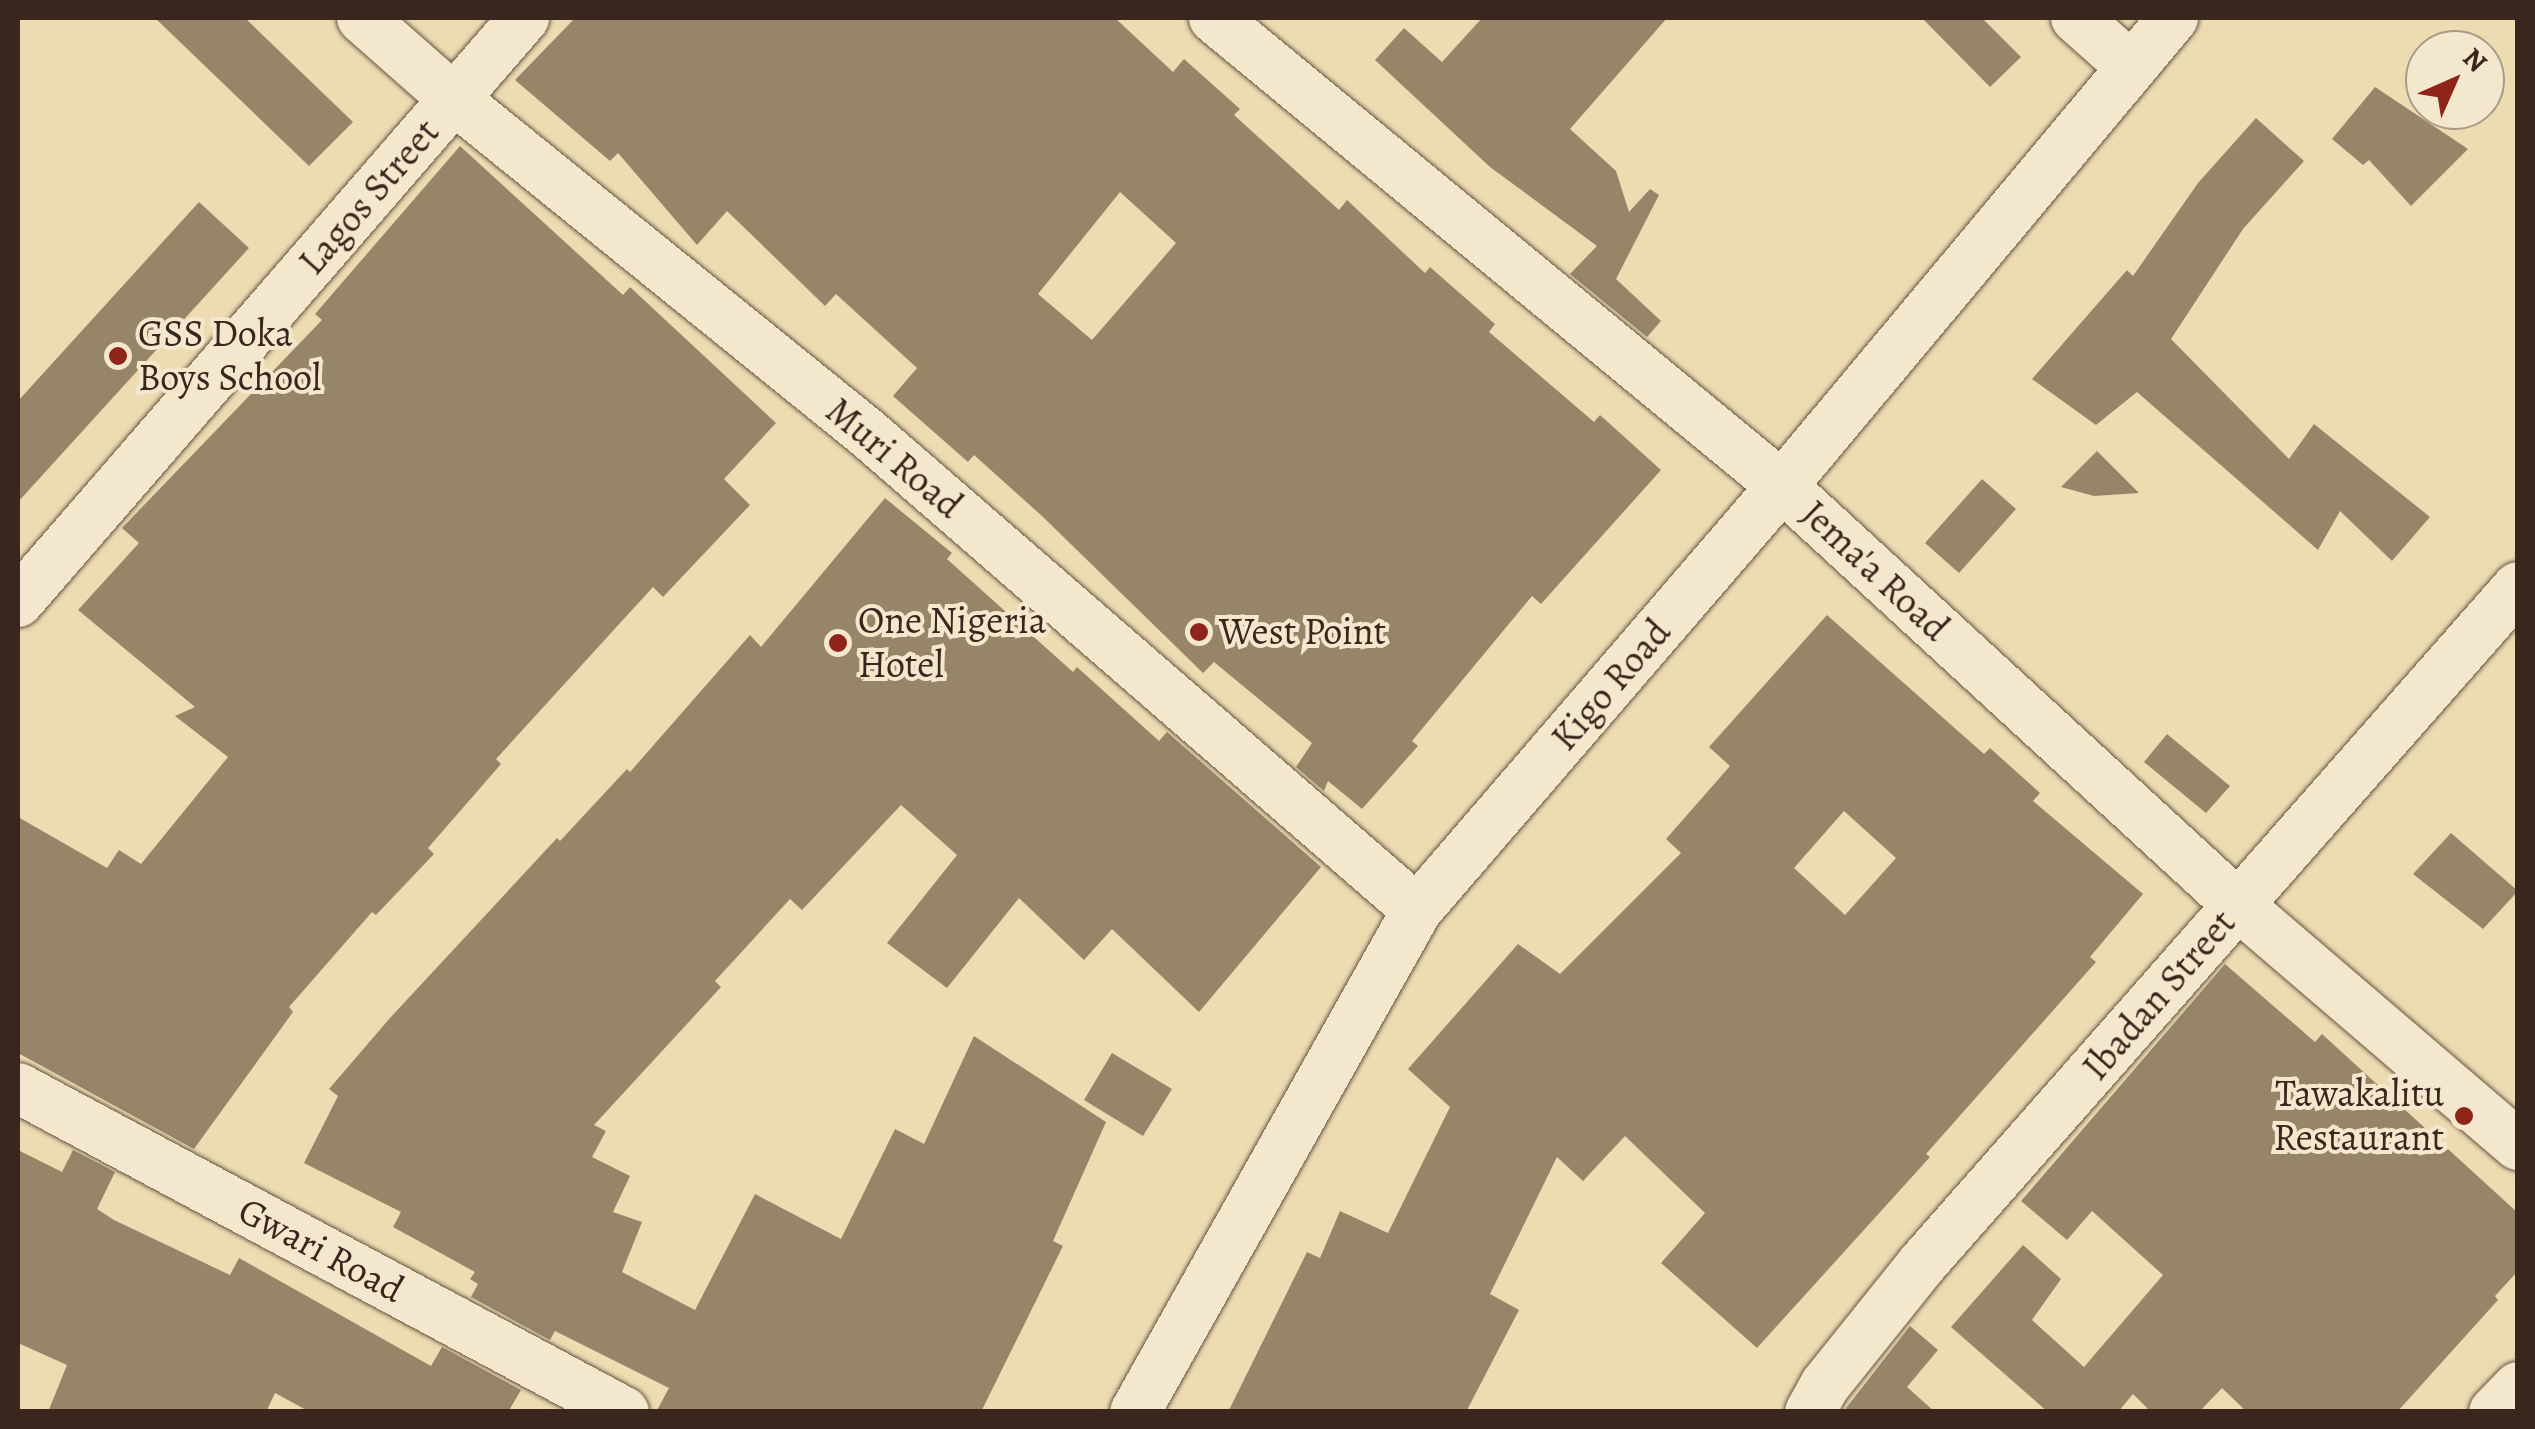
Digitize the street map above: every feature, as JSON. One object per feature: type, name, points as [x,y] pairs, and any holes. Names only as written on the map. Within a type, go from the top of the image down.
[{"type":"street","name":"Muri Road","points":[[362,18],[454,99],[866,432],[1417,910]]},
{"type":"street","name":"Lagos Street","points":[[18,602],[524,18]]},
{"type":"street","name":"Jema'a Road","points":[[1214,18],[1782,486],[2238,905],[2518,1145]]},
{"type":"street","points":[[2076,18],[2130,66]]},
{"type":"street","name":"Kigo Road","points":[[1135,1412],[1417,910],[1782,486],[2172,18]]},
{"type":"street","name":"Ibadan Street","points":[[1810,1412],[1824,1385],[1922,1264],[2518,586]]},
{"type":"street","name":"Gwari Road","points":[[18,1088],[624,1412]]},
{"type":"street","points":[[2494,1412],[2518,1387]]},
{"type":"building","points":[[155,18],[245,18],[353,122],[309,166]]},
{"type":"building","points":[[575,18],[1115,18],[1173,72],[1184,59],[1240,109],[1234,115],[1339,210],[1347,200],[1425,273],[1430,267],[1495,324],[1489,332],[1594,422],[1600,415],[1661,470],[1541,604],[1532,596],[1412,741],[1418,746],[1362,809],[1328,781],[1324,791],[1296,767],[1312,743],[1214,662],[1203,673],[974,455],[968,462],[893,396],[917,368],[836,294],[825,306],[727,211],[697,245],[618,153],[610,161],[515,80]],"holes":[[[1120,192],[1176,243],[1092,340],[1038,294]]]},
{"type":"building","points":[[1482,18],[1667,18],[1570,129],[1616,171],[1629,212],[1650,189],[1659,195],[1616,279],[1661,321],[1647,337],[1570,274],[1597,246],[1490,167],[1375,60],[1404,28],[1442,62]]},
{"type":"building","points":[[1922,18],[1982,18],[2021,57],[1990,87]]},
{"type":"building","points":[[2375,87],[2405,107],[2405,130],[2440,130],[2468,149],[2411,206],[2369,160],[2363,165],[2332,139]]},
{"type":"building","points":[[2256,118],[2304,161],[2243,229],[2171,339],[2289,459],[2314,424],[2430,517],[2392,561],[2340,511],[2318,550],[2137,392],[2096,425],[2032,379],[2127,270],[2133,276],[2198,183]]},
{"type":"building","points":[[460,146],[623,295],[630,287],[776,423],[724,479],[750,505],[663,597],[653,587],[496,759],[501,764],[428,848],[434,854],[376,915],[372,912],[289,1007],[293,1012],[194,1149],[18,1053],[18,817],[107,868],[119,850],[141,864],[228,757],[175,716],[195,707],[78,610],[139,543],[122,528],[322,320],[315,314]]},
{"type":"building","points":[[199,202],[249,248],[18,502],[18,401]]},
{"type":"building","points":[[2097,451],[2139,493],[2094,496],[2061,487]]},
{"type":"building","points":[[1982,479],[2016,509],[1959,573],[1925,543]]},
{"type":"building","points":[[885,498],[952,553],[947,559],[1073,672],[1077,667],[1159,741],[1167,732],[1321,867],[1199,1012],[1112,929],[1084,960],[1019,898],[947,988],[887,943],[957,855],[901,805],[802,910],[790,899],[715,981],[721,987],[594,1125],[606,1131],[592,1157],[630,1176],[613,1212],[642,1222],[622,1272],[695,1310],[755,1194],[841,1239],[895,1129],[924,1144],[974,1036],[1106,1122],[1053,1241],[1063,1246],[981,1412],[656,1412],[669,1388],[555,1331],[550,1340],[471,1297],[478,1284],[470,1279],[475,1272],[393,1227],[401,1212],[304,1163],[338,1096],[329,1089],[390,1018],[557,838],[560,841],[627,769],[630,772],[750,635],[761,647]]},
{"type":"building","points":[[1827,615],[1984,754],[1990,748],[2040,793],[2033,801],[2143,894],[2090,957],[2096,962],[1926,1154],[1930,1157],[1757,1348],[1661,1263],[1705,1213],[1625,1136],[1583,1181],[1557,1157],[1490,1294],[1519,1310],[1466,1412],[1228,1412],[1307,1252],[1320,1258],[1340,1211],[1388,1233],[1450,1107],[1408,1069],[1518,944],[1560,974],[1681,853],[1666,839],[1730,766],[1709,747]],"holes":[[[1844,811],[1896,858],[1845,915],[1794,868]]]},
{"type":"building","points":[[2167,734],[2230,786],[2206,813],[2144,762]]},
{"type":"building","points":[[2451,833],[2518,891],[2483,929],[2413,874]]},
{"type":"building","points":[[2225,964],[2315,1042],[2322,1034],[2518,1213],[2518,1271],[2495,1296],[2498,1300],[2397,1412],[2247,1412],[2222,1388],[2199,1412],[2151,1412],[2133,1394],[2118,1412],[2048,1412],[1951,1327],[2023,1245],[2061,1279],[2032,1320],[2084,1367],[2163,1275],[2092,1211],[2067,1240],[2021,1201]]},
{"type":"building","points":[[1112,1053],[1172,1089],[1143,1136],[1084,1100]]},
{"type":"building","points":[[18,1150],[62,1172],[73,1150],[115,1172],[97,1209],[114,1220],[230,1275],[239,1258],[431,1366],[442,1347],[521,1390],[508,1412],[310,1412],[275,1393],[266,1412],[48,1412],[67,1365],[18,1343]]},
{"type":"building","points":[[1910,1326],[1938,1350],[1907,1387],[1935,1412],[1843,1412]]},
{"type":"place","name":"GSS Doka Boys School","points":[[118,356]]},
{"type":"place","name":"West Point","points":[[1199,632]]},
{"type":"place","name":"One Nigeria Hotel","points":[[838,643]]},
{"type":"place","name":"Tawakalitu Restaurant","points":[[2464,1116]]}]
